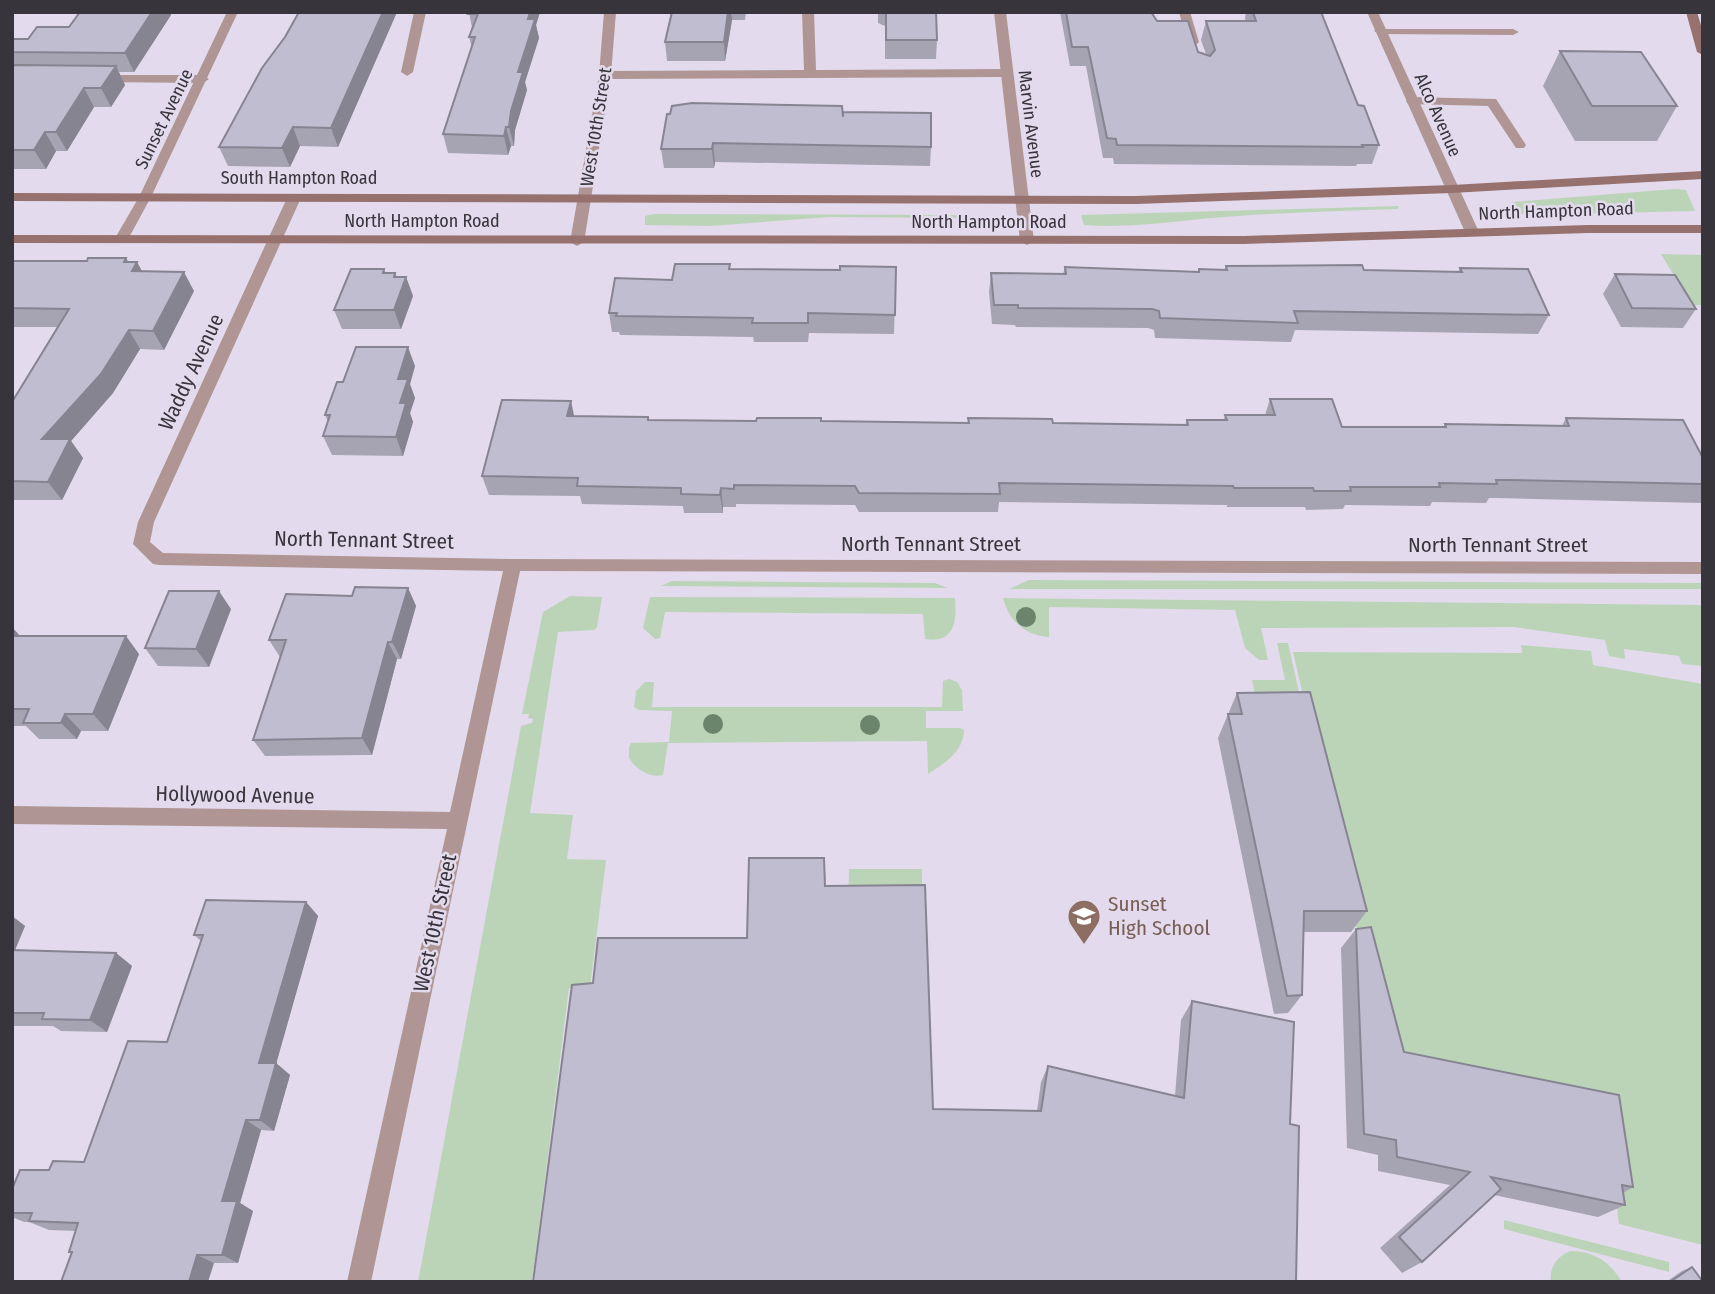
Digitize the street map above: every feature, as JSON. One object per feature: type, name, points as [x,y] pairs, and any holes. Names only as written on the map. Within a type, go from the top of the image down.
[{"type":"main road","points":[[1691,12],[1703,52]]},
{"type":"main road","name":"North Hampton Road","points":[[585,199],[1136,200],[1452,189],[1703,175]]},
{"type":"main road","name":"South Hampton Road","points":[[12,197],[585,199]]},
{"type":"main road","name":"North Hampton Road","points":[[276,240],[578,242],[1303,239],[1472,232],[1703,229]]},
{"type":"main road","points":[[12,239],[276,240]]},
{"type":"street","name":"Sunset Avenue","points":[[121,240],[203,79],[233,12]]},
{"type":"street","points":[[407,72],[420,12]]},
{"type":"street","name":"West 10th Street","points":[[578,242],[605,75],[610,12]]},
{"type":"street","points":[[808,12],[810,73]]},
{"type":"street","name":"Marvin Avenue","points":[[1000,12],[1027,241]]},
{"type":"street","points":[[1184,12],[1198,58]]},
{"type":"street","name":"Alco Avenue","points":[[1372,12],[1472,232]]},
{"type":"street","points":[[1381,31],[1513,32]]},
{"type":"street","points":[[605,75],[1007,74]]},
{"type":"street","points":[[80,78],[203,79]]},
{"type":"street","points":[[1412,101],[1492,102],[1520,145]]},
{"type":"street","name":"Waddy Avenue","points":[[159,559],[141,544],[146,522],[294,198]]},
{"type":"street","name":"North Tennant Street","points":[[159,559],[513,565],[1703,568]]},
{"type":"street","name":"West 10th Street","points":[[359,1282],[513,565]]},
{"type":"street","name":"Hollywood Avenue","points":[[12,815],[457,821]]},
{"type":"green space","points":[[1686,190],[1695,211],[1532,215],[1519,214],[1512,202]]},
{"type":"green space","points":[[1399,206],[1398,209],[1219,217],[1123,226],[1084,225],[1081,215]]},
{"type":"green space","points":[[963,215],[963,218],[829,217],[711,226],[645,225],[645,216]]},
{"type":"green space","points":[[1661,254],[1703,255],[1703,305],[1692,305]]},
{"type":"green space","points":[[1029,580],[1703,583],[1703,589],[1009,589]]},
{"type":"green space","points":[[672,581],[935,583],[947,588],[661,586]]},
{"type":"green space","points":[[570,596],[602,597],[597,627],[594,630],[558,632],[530,813],[573,815],[567,859],[606,860],[590,987],[569,988],[532,1282],[418,1282],[521,726],[532,723],[533,719],[528,718],[529,714],[522,714],[543,612]]},
{"type":"green space","points":[[650,597],[955,598],[955,615],[948,634],[935,640],[925,639],[923,614],[665,612],[660,638],[655,639],[643,628]]},
{"type":"green space","points":[[1003,598],[1703,605],[1703,666],[1682,664],[1679,656],[1624,649],[1625,659],[1609,656],[1605,640],[1514,627],[1261,628],[1268,660],[1259,660],[1245,648],[1235,610],[1049,607],[1049,637],[1033,634],[1019,626],[1009,614]]},
{"type":"green space","points":[[1277,643],[1288,643],[1303,710],[1258,709],[1252,680],[1285,680]]},
{"type":"green space","points":[[1521,645],[1591,651],[1593,665],[1703,684],[1703,1245],[1619,1224],[1604,1111],[1422,1070],[1380,1030],[1293,652],[1522,653]]},
{"type":"green space","points":[[949,679],[957,682],[962,690],[963,711],[926,711],[926,728],[960,728],[964,730],[963,738],[957,751],[928,774],[927,741],[668,743],[663,775],[658,776],[644,772],[629,758],[631,743],[669,742],[672,711],[639,710],[634,707],[636,691],[645,682],[654,682],[652,707],[942,707],[943,681]]},
{"type":"green space","points":[[849,869],[922,869],[922,900],[848,902]]},
{"type":"green space","points":[[1504,1220],[1669,1262],[1669,1272],[1504,1229]]},
{"type":"green space","points":[[1570,1251],[1587,1253],[1600,1259],[1622,1282],[1551,1282],[1551,1271],[1555,1263]]},
{"type":"building","points":[[80,12],[152,12],[125,53],[12,52],[12,39],[28,39],[37,27],[69,27]]},
{"type":"building","points":[[299,12],[383,12],[331,128],[293,127],[282,148],[219,147],[262,68],[285,37]]},
{"type":"building","points":[[530,12],[528,19],[535,19],[518,72],[523,72],[509,127],[506,127],[504,136],[443,134],[475,37],[469,37],[478,14],[468,14]]},
{"type":"building","points":[[672,12],[728,12],[724,42],[665,42]]},
{"type":"building","points":[[886,12],[936,12],[937,40],[886,40]]},
{"type":"building","points":[[1066,12],[1151,12],[1157,21],[1188,21],[1198,52],[1210,56],[1215,50],[1206,21],[1256,21],[1253,12],[1321,12],[1358,105],[1364,106],[1379,145],[1117,145],[1116,139],[1107,138],[1088,47],[1072,47]]},
{"type":"building","points":[[1560,51],[1641,52],[1677,106],[1592,106]]},
{"type":"building","points":[[12,65],[116,66],[101,88],[84,88],[56,132],[45,132],[34,150],[12,150]]},
{"type":"building","points":[[692,103],[842,106],[843,117],[843,112],[931,113],[931,147],[713,143],[712,149],[661,149],[667,114],[670,114],[672,106]]},
{"type":"building","points":[[88,258],[126,258],[124,262],[137,262],[132,271],[184,272],[153,331],[129,330],[101,374],[42,439],[70,439],[48,482],[12,481],[12,402],[69,309],[12,308],[12,261],[87,261]]},
{"type":"building","points":[[675,264],[730,264],[729,269],[840,270],[840,266],[896,267],[895,315],[808,313],[808,323],[752,323],[753,318],[616,316],[617,313],[609,313],[615,278],[672,280]]},
{"type":"building","points":[[1362,265],[1364,270],[1462,272],[1460,268],[1528,269],[1549,315],[1294,311],[1298,323],[1160,318],[1159,311],[1152,309],[1018,308],[1018,305],[994,305],[991,273],[1066,274],[1065,267],[1199,272],[1199,269],[1227,270],[1226,266]]},
{"type":"building","points":[[351,269],[384,269],[383,273],[395,273],[394,277],[406,277],[394,310],[334,310]]},
{"type":"building","points":[[1615,274],[1675,275],[1696,309],[1632,308]]},
{"type":"building","points":[[356,347],[408,347],[398,379],[408,379],[400,403],[406,403],[396,437],[323,436],[330,415],[325,415],[337,382],[343,382]]},
{"type":"building","points":[[1270,399],[1332,399],[1342,427],[1446,427],[1445,424],[1569,426],[1566,418],[1683,420],[1703,458],[1703,484],[1496,480],[1497,484],[1439,483],[1440,487],[1350,487],[1351,491],[1314,491],[1313,488],[999,483],[1000,494],[859,493],[855,486],[734,485],[734,489],[721,488],[720,495],[681,494],[681,488],[577,486],[578,478],[482,476],[502,400],[571,401],[567,416],[648,417],[648,420],[756,421],[757,418],[821,418],[821,421],[969,423],[968,418],[1052,419],[1053,423],[1188,425],[1187,420],[1227,420],[1225,415],[1275,415]]},
{"type":"building","points":[[355,587],[408,588],[392,642],[388,642],[362,738],[253,740],[286,640],[269,640],[286,594],[352,596]]},
{"type":"building","points":[[169,591],[219,591],[196,649],[145,648]]},
{"type":"building","points":[[12,636],[126,636],[93,714],[65,714],[61,723],[23,723],[29,709],[12,709]]},
{"type":"building","points":[[1310,692],[1367,911],[1304,911],[1302,995],[1287,996],[1228,714],[1242,714],[1237,693]]},
{"type":"building","points":[[749,858],[824,858],[825,886],[925,885],[933,1109],[1041,1111],[1048,1066],[1184,1098],[1192,1001],[1294,1022],[1290,1124],[1299,1126],[1296,1282],[533,1282],[572,985],[593,983],[598,938],[747,938]]},
{"type":"building","points":[[206,900],[306,902],[259,1063],[276,1063],[260,1120],[246,1120],[222,1201],[237,1201],[222,1255],[197,1255],[189,1282],[61,1282],[72,1252],[69,1252],[78,1223],[29,1221],[32,1213],[12,1213],[12,1189],[20,1170],[49,1170],[53,1161],[84,1162],[128,1041],[167,1042],[203,935],[194,935]]},
{"type":"building","points":[[1371,927],[1404,1052],[1619,1095],[1633,1187],[1622,1185],[1625,1205],[1491,1177],[1501,1189],[1422,1262],[1399,1237],[1470,1172],[1397,1157],[1396,1140],[1364,1134],[1356,929]]},
{"type":"building","points":[[12,950],[116,953],[90,1020],[42,1019],[44,1013],[12,1013]]},
{"type":"building","points":[[1692,1267],[1703,1282],[1670,1282]]},
{"type":"place","name":"Sunset High School","points":[[1084,946]]}]
